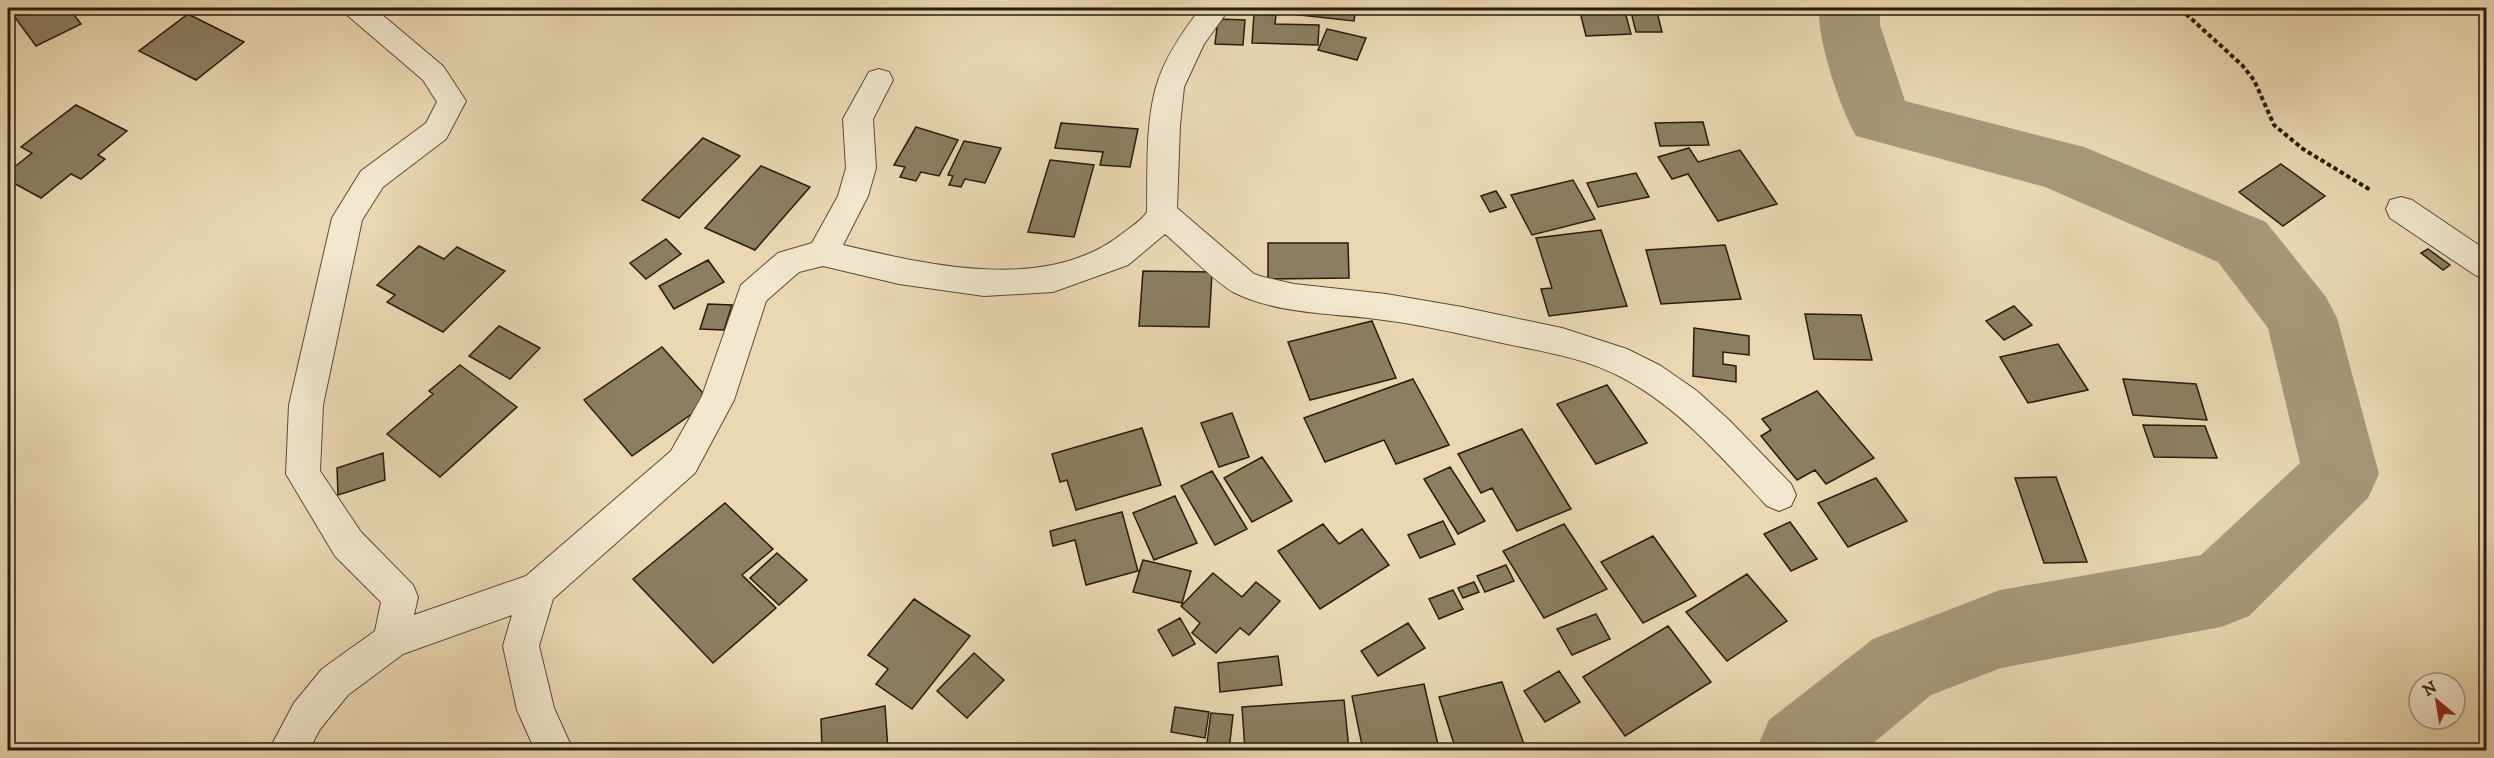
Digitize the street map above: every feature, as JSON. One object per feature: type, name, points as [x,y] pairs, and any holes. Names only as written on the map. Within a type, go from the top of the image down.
[{"type":"street","points":[[357,8],[433,73],[452,101],[436,131],[372,179],[347,218],[306,405],[303,474],[348,544],[400,597],[391,640]]},
{"type":"street","points":[[288,750],[307,716],[335,682],[391,640],[538,589],[683,462],[717,400],[740,339],[752,294],[789,262],[823,253],[899,271],[984,283],[1053,279],[1117,256],[1155,225],[1162,213],[1165,125],[1170,87],[1192,39],[1216,8]]},
{"type":"street","points":[[823,253],[853,196],[861,168],[858,119],[879,81]]},
{"type":"street","points":[[2401,208],[2487,266]]},
{"type":"street","points":[[1162,213],[1243,283],[1256,289],[1408,310],[1581,345],[1613,358],[1647,375],[1680,397],[1717,430],[1779,495]]},
{"type":"street","points":[[538,589],[521,646],[536,710],[554,750]]},
{"type":"path","points":[[2186,14],[2242,65],[2253,80],[2274,125],[2287,137],[2319,160],[2401,208]]},
{"type":"building","points":[[32,8],[69,8],[81,24],[36,46],[14,16]]},
{"type":"building","points":[[1265,8],[1356,8],[1354,21],[1264,11]]},
{"type":"building","points":[[1579,8],[1624,8],[1631,34],[1586,36]]},
{"type":"building","points":[[1630,8],[1656,8],[1662,32],[1636,32]]},
{"type":"building","points":[[188,14],[244,42],[196,80],[139,51]]},
{"type":"building","points":[[1254,14],[1276,15],[1275,24],[1319,25],[1318,45],[1252,43]]},
{"type":"building","points":[[1218,19],[1245,20],[1243,45],[1215,44]]},
{"type":"building","points":[[1327,29],[1366,38],[1357,60],[1318,50]]},
{"type":"building","points":[[76,105],[127,131],[98,155],[105,159],[81,179],[71,174],[41,198],[8,180],[8,172],[32,153],[21,147]]},
{"type":"building","points":[[1703,122],[1709,145],[1660,146],[1655,123]]},
{"type":"building","points":[[1061,123],[1138,129],[1130,167],[1100,165],[1103,152],[1055,148]]},
{"type":"building","points":[[916,127],[958,140],[939,176],[921,172],[916,181],[900,177],[905,167],[894,165]]},
{"type":"building","points":[[703,138],[740,156],[679,218],[642,200]]},
{"type":"building","points":[[964,141],[1001,148],[985,183],[965,179],[961,187],[949,185],[953,176],[948,175]]},
{"type":"building","points":[[1689,148],[1698,162],[1740,150],[1777,204],[1718,221],[1688,174],[1672,179],[1658,157]]},
{"type":"building","points":[[1050,160],[1094,165],[1074,237],[1028,232]]},
{"type":"building","points":[[2281,164],[2325,196],[2283,226],[2239,192]]},
{"type":"building","points":[[761,166],[810,187],[755,250],[705,228]]},
{"type":"building","points":[[1636,173],[1649,197],[1598,207],[1587,183]]},
{"type":"building","points":[[1573,180],[1595,219],[1532,235],[1511,195]]},
{"type":"building","points":[[1496,191],[1506,207],[1490,212],[1481,196]]},
{"type":"building","points":[[1601,230],[1627,306],[1549,316],[1541,289],[1552,288],[1536,238]]},
{"type":"building","points":[[666,239],[681,254],[646,279],[630,263]]},
{"type":"building","points":[[1268,243],[1348,243],[1349,278],[1268,279]]},
{"type":"building","points":[[1725,245],[1741,299],[1661,304],[1646,250]]},
{"type":"building","points":[[419,246],[444,259],[457,247],[505,271],[443,332],[387,302],[395,295],[377,285]]},
{"type":"building","points":[[2428,249],[2450,265],[2443,270],[2421,253]]},
{"type":"building","points":[[708,260],[724,282],[674,309],[659,286]]},
{"type":"building","points":[[1143,271],[1212,272],[1209,327],[1139,326]]},
{"type":"building","points":[[708,304],[732,305],[724,330],[700,329]]},
{"type":"building","points":[[2014,306],[2032,325],[2004,340],[1986,321]]},
{"type":"building","points":[[1805,314],[1861,315],[1872,360],[1814,359]]},
{"type":"building","points":[[1372,321],[1396,378],[1310,400],[1288,342]]},
{"type":"building","points":[[499,326],[540,348],[510,379],[469,356]]},
{"type":"building","points":[[1694,328],[1749,336],[1749,355],[1723,352],[1723,364],[1736,366],[1736,382],[1693,376]]},
{"type":"building","points":[[2058,344],[2088,390],[2028,403],[2000,357]]},
{"type":"building","points":[[662,347],[710,401],[632,456],[584,400]]},
{"type":"building","points":[[460,365],[517,407],[440,477],[387,434],[433,394],[429,391]]},
{"type":"building","points":[[1413,379],[1449,445],[1396,464],[1384,440],[1325,462],[1304,418]]},
{"type":"building","points":[[2123,379],[2196,384],[2207,420],[2133,415]]},
{"type":"building","points":[[1607,385],[1647,443],[1596,464],[1557,404]]},
{"type":"building","points":[[1817,391],[1874,458],[1826,484],[1815,470],[1797,480],[1761,436],[1771,430],[1762,419]]},
{"type":"building","points":[[1232,413],[1249,457],[1219,467],[1201,423]]},
{"type":"building","points":[[2143,425],[2205,426],[2217,458],[2154,457]]},
{"type":"building","points":[[1142,428],[1161,485],[1076,510],[1067,480],[1060,482],[1052,454]]},
{"type":"building","points":[[1522,429],[1571,509],[1517,531],[1492,488],[1481,493],[1458,454]]},
{"type":"building","points":[[383,453],[385,480],[338,495],[337,468]]},
{"type":"building","points":[[1262,457],[1292,501],[1252,522],[1224,478]]},
{"type":"building","points":[[1450,467],[1485,521],[1458,534],[1424,479]]},
{"type":"building","points":[[1212,471],[1247,529],[1215,545],[1181,486]]},
{"type":"building","points":[[2056,477],[2087,562],[2044,563],[2015,478]]},
{"type":"building","points":[[1876,478],[1907,521],[1848,547],[1818,503]]},
{"type":"building","points":[[1175,496],[1197,543],[1154,560],[1133,513]]},
{"type":"building","points":[[725,503],[773,549],[742,575],[776,608],[713,663],[633,579]]},
{"type":"building","points":[[1122,512],[1138,571],[1086,585],[1075,540],[1053,546],[1050,531]]},
{"type":"building","points":[[1443,521],[1455,544],[1420,558],[1408,535]]},
{"type":"building","points":[[1790,522],[1817,559],[1791,571],[1764,534]]},
{"type":"building","points":[[1323,524],[1339,544],[1362,529],[1389,565],[1320,609],[1278,551]]},
{"type":"building","points":[[1564,524],[1607,589],[1544,618],[1503,551]]},
{"type":"building","points":[[1653,536],[1696,596],[1643,623],[1601,562]]},
{"type":"building","points":[[777,553],[807,580],[779,605],[750,578]]},
{"type":"building","points":[[1143,560],[1191,571],[1182,603],[1133,592]]},
{"type":"building","points":[[1506,565],[1514,581],[1485,592],[1477,576]]},
{"type":"building","points":[[1213,573],[1242,597],[1256,582],[1280,601],[1249,635],[1240,628],[1216,653],[1192,633],[1200,623],[1181,606]]},
{"type":"building","points":[[1747,574],[1787,621],[1727,661],[1686,612]]},
{"type":"building","points":[[1474,582],[1479,592],[1463,598],[1458,588]]},
{"type":"building","points":[[1453,590],[1463,609],[1439,619],[1429,599]]},
{"type":"building","points":[[914,599],[970,636],[912,709],[876,684],[888,669],[868,655]]},
{"type":"building","points":[[1596,614],[1610,639],[1572,655],[1557,629]]},
{"type":"building","points":[[1180,618],[1195,644],[1173,656],[1158,630]]},
{"type":"building","points":[[1408,623],[1425,648],[1378,676],[1361,651]]},
{"type":"building","points":[[1668,626],[1711,682],[1625,736],[1583,677]]},
{"type":"building","points":[[974,653],[1004,680],[967,718],[937,691]]},
{"type":"building","points":[[1278,656],[1282,685],[1220,692],[1218,663]]},
{"type":"building","points":[[1559,671],[1580,702],[1545,722],[1524,691]]},
{"type":"building","points":[[1502,682],[1526,750],[1456,750],[1439,697]]},
{"type":"building","points":[[1424,684],[1439,749],[1363,750],[1352,696]]},
{"type":"building","points":[[1344,700],[1349,750],[1245,750],[1242,707]]},
{"type":"building","points":[[885,706],[888,750],[822,750],[821,719]]},
{"type":"building","points":[[1175,707],[1209,712],[1205,738],[1171,732]]},
{"type":"building","points":[[1211,713],[1233,715],[1229,750],[1206,750]]},
{"type":"waterway","points":[[1799,750],[1902,667],[2000,629],[2221,589],[2341,474],[2301,318],[2242,242],[2060,165],[1879,119],[1849,25],[1850,8]]}]
